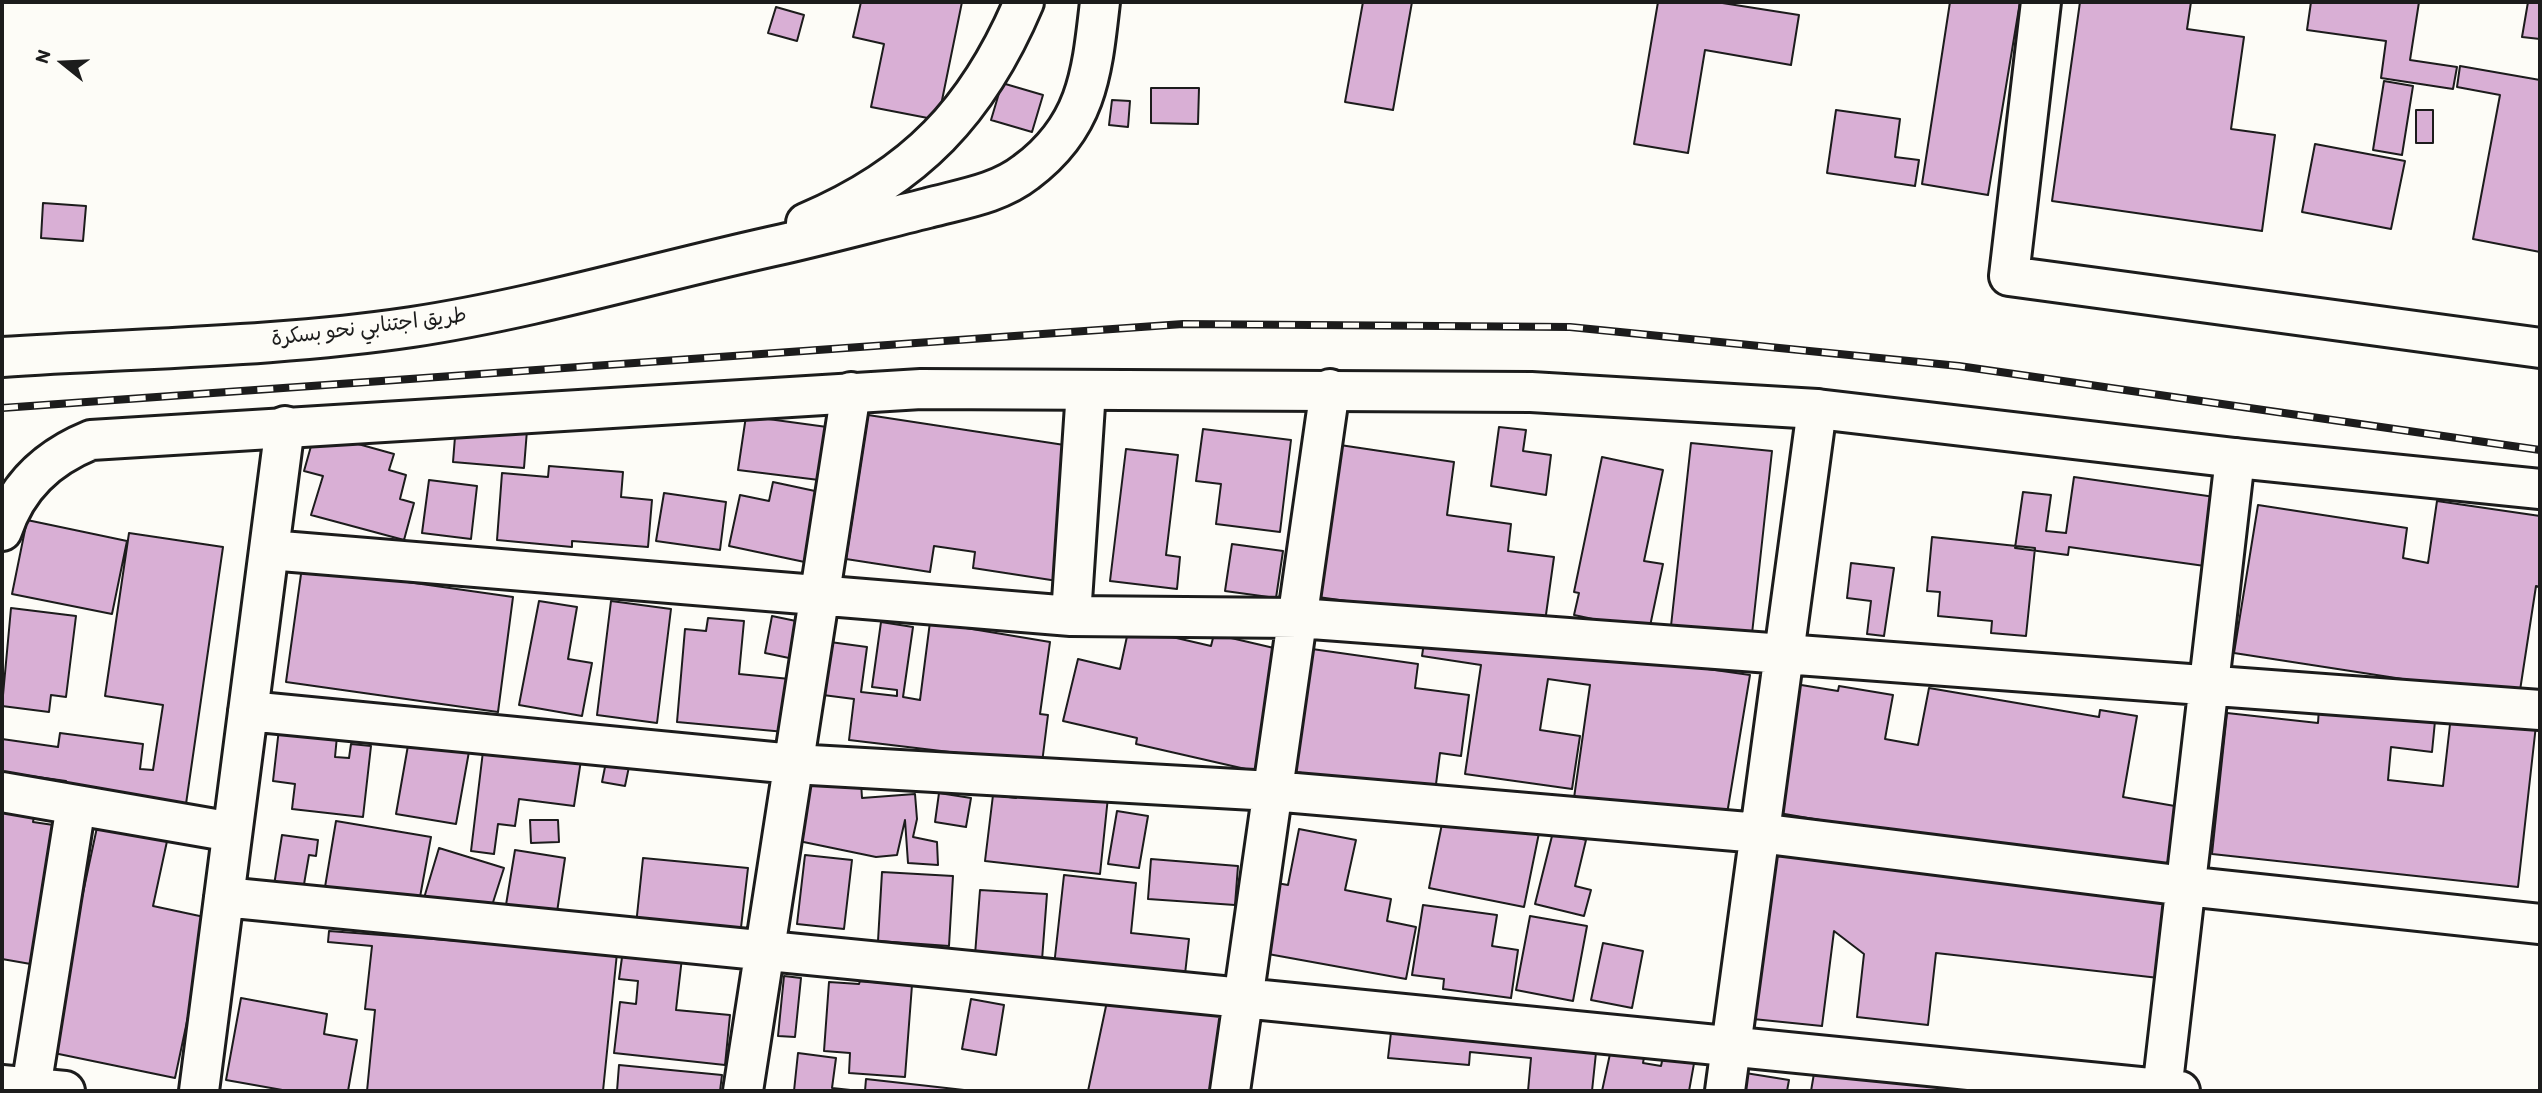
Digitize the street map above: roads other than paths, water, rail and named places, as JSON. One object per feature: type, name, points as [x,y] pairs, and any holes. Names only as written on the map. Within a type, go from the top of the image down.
[{"type":"street","name":"طريق اجتنابي نحو بسكرة","points":[[730,255],[832,212],[901,172],[949,128],[988,72],[1024,2]]},
{"type":"street","name":"طريق اجتنابي نحو بسكرة","points":[[2,357],[340,335],[411,327],[486,314],[832,233],[999,189],[1048,154],[1079,110],[1093,65],[1100,2]]},
{"type":"street","points":[[2041,2],[2009,276],[2540,348]]},
{"type":"street","points":[[1230,1091],[1330,389]]},
{"type":"street","points":[[2,531],[10,506],[31,477],[63,452],[91,440],[851,392],[1330,389],[1531,392],[1817,409],[2235,458],[2540,489]]},
{"type":"street","points":[[1071,616],[1086,390]]},
{"type":"street","points":[[743,1091],[851,392]]},
{"type":"street","points":[[1725,1091],[1817,409]]},
{"type":"street","points":[[199,1091],[285,426]]},
{"type":"street","points":[[224,897],[2168,1091],[2185,886],[2235,458]]},
{"type":"street","points":[[269,550],[819,598],[1071,616],[1297,618],[2208,688],[2540,710]]},
{"type":"street","points":[[248,711],[793,765],[1272,791],[1759,833],[2185,886],[2540,925]]},
{"type":"street","points":[[2,792],[232,832]]},
{"type":"street","points":[[32,1088],[76,805]]},
{"type":"railway","points":[[2,408],[1183,324],[1570,327],[1959,366],[2540,450]]}]
